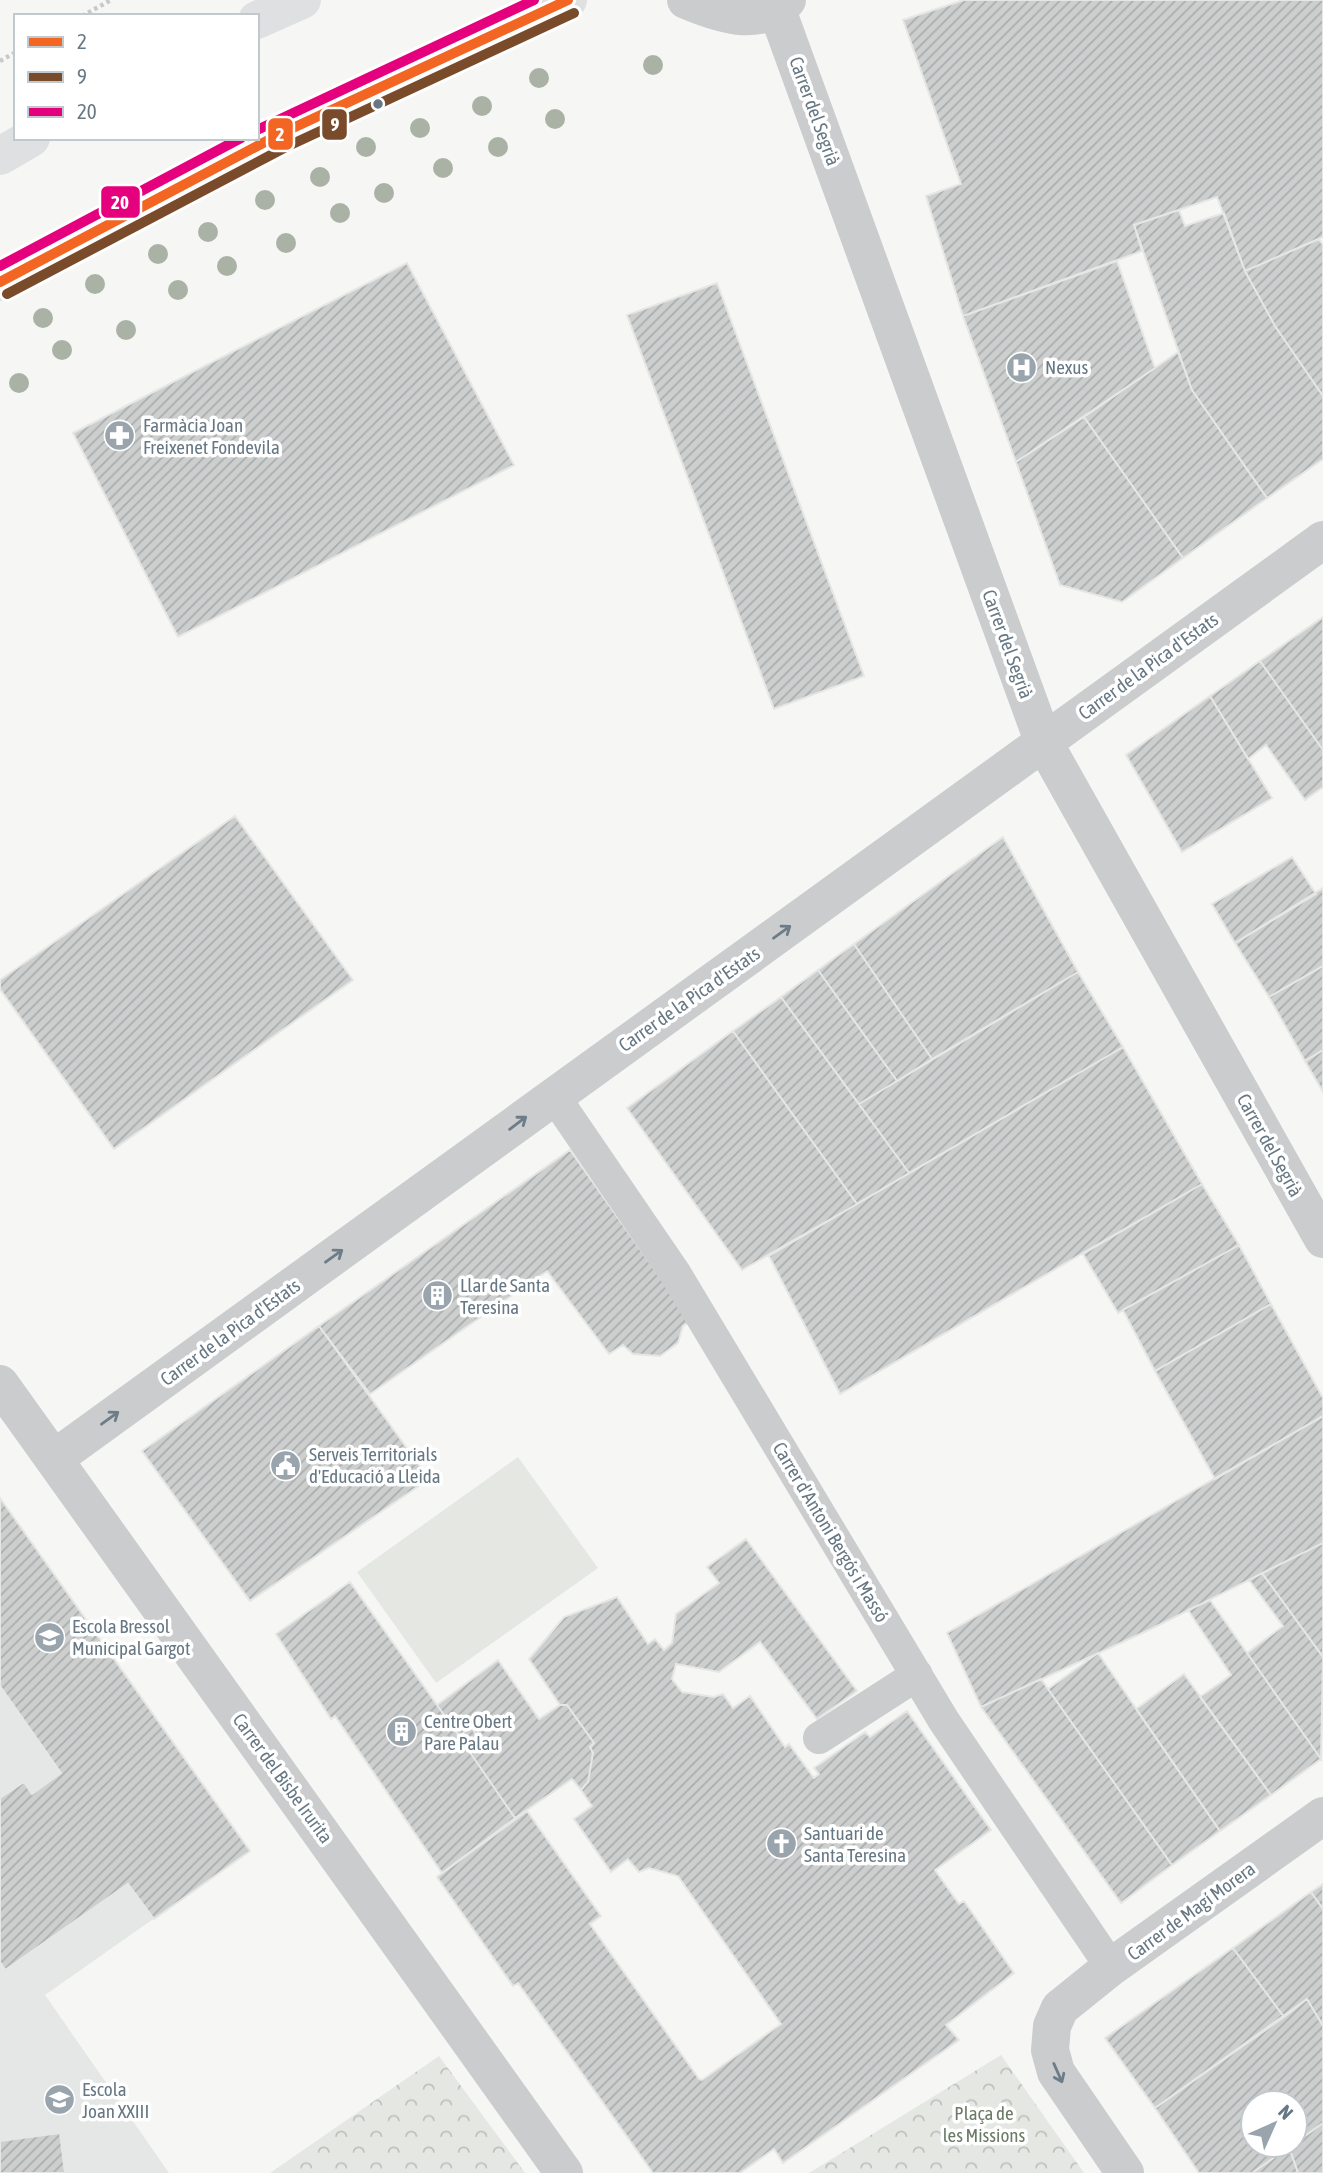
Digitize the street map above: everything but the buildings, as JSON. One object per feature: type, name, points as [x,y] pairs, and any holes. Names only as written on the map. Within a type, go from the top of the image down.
[{"type":"main road","points":[[0,282],[136,205],[437,58],[568,0]]},
{"type":"main road","points":[[0,156],[28,140]]},
{"type":"street","name":"Carrer del Segrià","points":[[686,0],[732,18],[782,5],[1043,741],[1323,1239]]},
{"type":"street","name":"Carrer de la Pica d'Estats","points":[[55,1458],[1323,540]]},
{"type":"street","name":"Carrer del Bisbe Irurita","points":[[0,1384],[565,2173]]},
{"type":"street","name":"Carrer de Magí Morera","points":[[1125,2173],[1056,2071],[1051,2050],[1052,2026],[1060,2008],[1111,1967],[1323,1816]]},
{"type":"lane","name":"Carrer d'Antoni Bergós i Massó","points":[[554,1096],[675,1273],[944,1721],[1111,1967]]},
{"type":"lane","points":[[819,1738],[917,1675]]},
{"type":"path","points":[[86,14],[111,0]]},
{"type":"shaded area","name":"Escola Bressol Municipal Gargot","points":[[0,1498],[250,1851],[45,1995],[169,2173],[0,2173]]},
{"type":"green space","points":[[518,1457],[598,1568],[436,1683],[357,1572]]},
{"type":"green space","name":"Plaça de les Missions","points":[[1001,2055],[1084,2173],[809,2173]]},
{"type":"green space","points":[[439,2056],[525,2173],[270,2173]]},
{"type":"transit line","name":"20","points":[[259,129],[534,0]]},
{"type":"transit line","name":"2","points":[[0,282],[280,134],[568,0]]},
{"type":"transit line","name":"9","points":[[7,294],[286,147],[574,13]]},
{"type":"transit line","name":"20","points":[[0,266],[237,140]]},
{"type":"place","name":"Nexus","points":[[1022,367]]},
{"type":"place","name":"Farmàcia Joan Freixenet Fondevila","points":[[120,436]]},
{"type":"place","name":"Llar de Santa Teresina","points":[[437,1296]]},
{"type":"place","name":"Serveis Territorials d'Educació a Lleida","points":[[286,1465]]},
{"type":"place","name":"Escola Bressol Municipal Gargot","points":[[49,1637]]},
{"type":"place","name":"Centre Obert Pare Palau","points":[[401,1732]]},
{"type":"place","name":"Santuari de Santa Teresina","points":[[781,1844]]},
{"type":"place","name":"Escola Joan XXIII","points":[[59,2100]]}]
